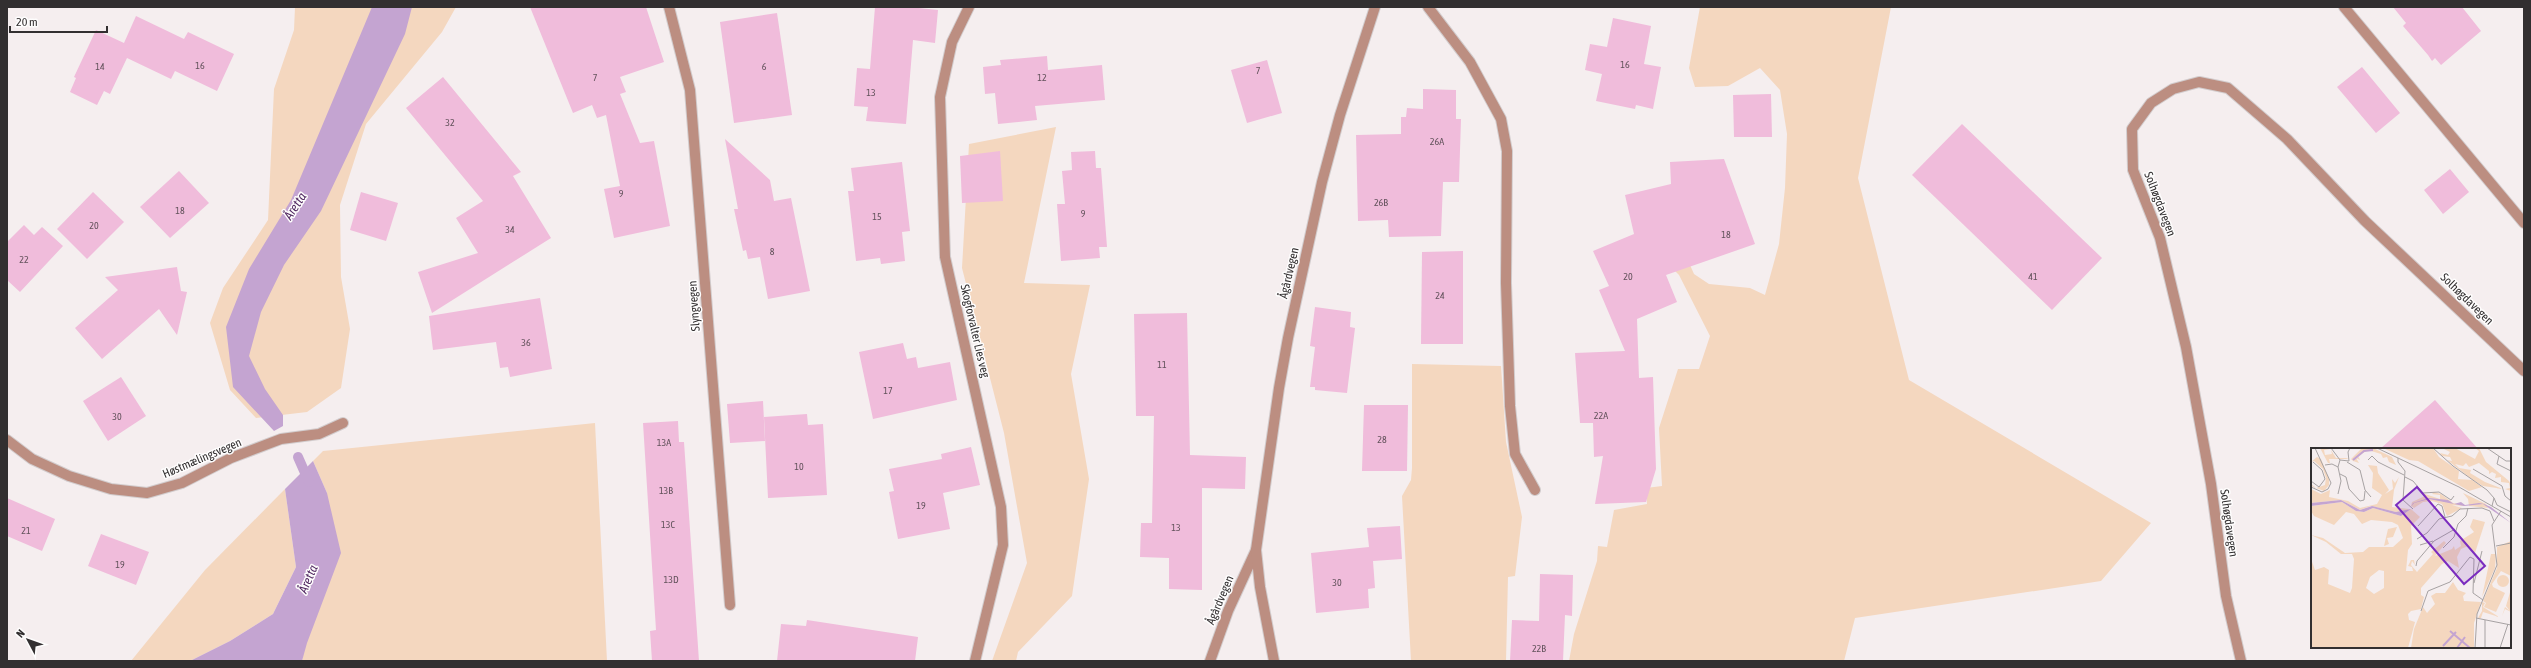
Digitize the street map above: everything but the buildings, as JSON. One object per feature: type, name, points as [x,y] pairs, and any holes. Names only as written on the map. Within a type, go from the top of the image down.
[{"type":"street","name":"Slyngvegen","points":[[669,7],[690,90],[730,605]]},
{"type":"street","name":"Skogforvalter Lies veg","points":[[969,7],[952,42],[940,97],[945,258],[1001,507],[1003,545],[974,661]]},
{"type":"street","name":"Ågårdvegen","points":[[1274,661],[1260,587],[1256,550],[1288,338],[1322,182],[1340,115],[1375,7]]},
{"type":"street","points":[[1428,7],[1470,62],[1501,119],[1507,152],[1506,282],[1510,406],[1515,454],[1534,490]]},
{"type":"street","points":[[2344,7],[2524,223]]},
{"type":"street","name":"Solhøgdavegen","points":[[2241,661],[2226,596],[2211,484],[2186,347],[2160,238],[2133,170],[2132,129],[2150,103],[2173,89],[2199,82],[2228,88],[2287,139],[2365,221],[2524,371]]},
{"type":"street","name":"Høstmælingsvegen","points":[[7,440],[32,459],[69,476],[111,489],[147,493],[182,483],[231,458],[281,439],[319,434],[343,423]]},
{"type":"street","name":"Ågårdvegen","points":[[1210,661],[1228,611],[1256,550]]},
{"type":"shaded area","points":[[295,7],[456,7],[442,32],[366,124],[340,205],[341,277],[350,329],[341,388],[307,412],[256,418],[230,390],[210,323],[223,288],[268,220],[274,89],[294,30]]},
{"type":"shaded area","points":[[1700,7],[1891,7],[1858,178],[1909,380],[2151,523],[2101,581],[1855,618],[1844,661],[1569,661],[1574,634],[1597,561],[1598,546],[1607,547],[1614,510],[1647,504],[1646,488],[1662,486],[1659,428],[1678,369],[1699,369],[1710,336],[1679,275],[1663,259],[1686,256],[1694,274],[1709,284],[1750,288],[1765,295],[1779,244],[1785,188],[1787,134],[1780,90],[1760,68],[1728,86],[1695,87],[1689,68]]},
{"type":"shaded area","points":[[1056,127],[1024,283],[1090,285],[1071,374],[1089,479],[1072,596],[1018,652],[1016,661],[992,661],[1027,563],[1004,433],[962,268],[969,144]]},
{"type":"shaded area","points":[[1412,364],[1501,366],[1506,442],[1522,517],[1515,576],[1508,577],[1506,661],[1411,661],[1402,496],[1411,480],[1412,468]]},
{"type":"shaded area","points":[[595,423],[607,661],[302,661],[327,493],[313,461],[323,451]]},
{"type":"shaded area","points":[[285,489],[296,567],[273,614],[230,641],[190,661],[131,661],[205,570]]},
{"type":"water","points":[[372,7],[412,7],[405,34],[321,211],[284,265],[261,312],[249,356],[265,389],[283,415],[283,426],[274,431],[233,387],[226,327],[249,269],[291,200]]},
{"type":"water","points":[[313,461],[327,493],[341,553],[307,643],[302,661],[190,661],[230,641],[273,614],[296,567],[285,489]]},
{"type":"waterway","name":"Åretta","points":[[298,457],[309,482]]}]
